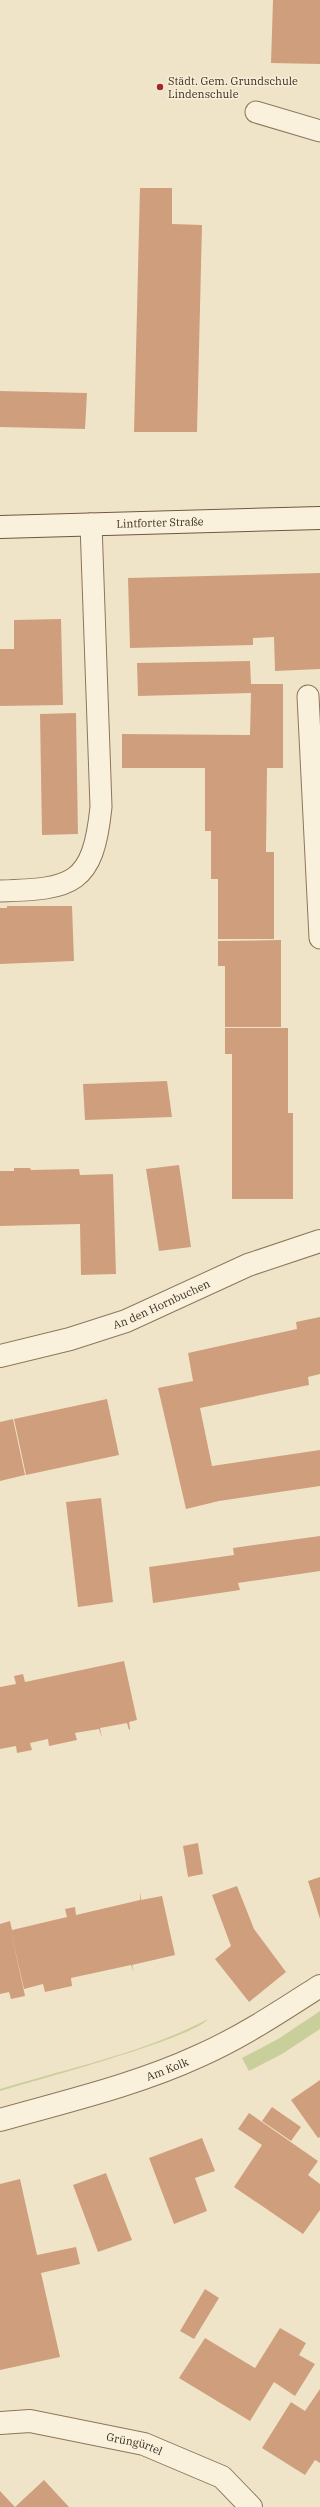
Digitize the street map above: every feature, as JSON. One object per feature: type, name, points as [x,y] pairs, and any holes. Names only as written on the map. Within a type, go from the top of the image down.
[{"type":"street","name":"Lintforter Straße","points":[[0,527],[320,518]]},
{"type":"street","name":"An den Hornbuchen","points":[[0,1356],[70,1339],[126,1321],[248,1265],[320,1241]]},
{"type":"street","name":"Am Kolk","points":[[0,2120],[149,2076],[199,2056],[246,2033],[320,1986]]},
{"type":"street","name":"Grüngürtel","points":[[0,2423],[30,2421],[144,2444],[222,2477],[251,2507]]},
{"type":"lane","points":[[256,112],[320,131]]},
{"type":"lane","points":[[0,891],[44,890],[66,884],[90,861],[98,840],[101,807],[91,524]]},
{"type":"lane","points":[[308,696],[320,938]]},
{"type":"green space","points":[[320,2011],[320,2029],[282,2054],[249,2071],[242,2058],[278,2039]]},
{"type":"green space","points":[[208,2019],[196,2027],[174,2037],[145,2047],[77,2069],[0,2091],[0,2089],[132,2051],[184,2031]]},
{"type":"building","points":[[273,0],[320,0],[320,64],[271,63]]},
{"type":"building","points":[[140,188],[172,188],[172,224],[202,225],[197,432],[134,432]]},
{"type":"building","points":[[0,391],[87,393],[85,429],[0,427]]},
{"type":"building","points":[[320,573],[320,669],[275,671],[274,637],[253,638],[253,645],[130,648],[128,578]]},
{"type":"building","points":[[61,619],[63,705],[0,706],[0,649],[14,649],[14,620]]},
{"type":"building","points":[[250,661],[251,684],[283,684],[283,768],[267,768],[266,852],[274,852],[274,939],[218,939],[218,879],[211,879],[211,831],[205,831],[205,768],[122,768],[122,734],[250,735],[251,693],[138,696],[137,663]]},
{"type":"building","points":[[76,713],[78,834],[42,835],[40,714]]},
{"type":"building","points":[[7,906],[72,906],[74,961],[0,964],[0,908],[7,908]]},
{"type":"building","points":[[281,940],[281,1027],[225,1027],[225,966],[218,966],[218,941]]},
{"type":"building","points":[[225,1028],[288,1028],[288,1113],[293,1113],[293,1199],[232,1199],[232,1054],[225,1054]]},
{"type":"building","points":[[167,1081],[172,1117],[85,1120],[83,1084]]},
{"type":"building","points":[[179,1165],[191,1247],[159,1251],[146,1169]]},
{"type":"building","points":[[14,1168],[30,1168],[31,1170],[79,1169],[80,1175],[113,1174],[116,1274],[81,1275],[80,1224],[0,1226],[0,1171],[14,1171]]},
{"type":"building","points":[[320,1317],[320,1374],[308,1377],[309,1385],[200,1408],[212,1466],[320,1450],[320,1486],[219,1501],[186,1509],[158,1388],[193,1381],[188,1353],[297,1329],[296,1322]]},
{"type":"building","points":[[107,1399],[119,1455],[26,1475],[14,1419]]},
{"type":"building","points":[[13,1419],[25,1475],[0,1481],[0,1422]]},
{"type":"building","points":[[101,1498],[113,1602],[78,1607],[66,1502]]},
{"type":"building","points":[[320,1536],[320,1571],[238,1583],[240,1590],[153,1603],[149,1567],[234,1555],[233,1548]]},
{"type":"building","points":[[124,1661],[137,1720],[129,1722],[129,1730],[127,1723],[100,1728],[102,1738],[99,1729],[75,1733],[77,1740],[49,1746],[48,1739],[30,1743],[32,1750],[17,1753],[16,1746],[0,1749],[0,1687],[16,1684],[14,1676],[23,1674],[25,1682]]},
{"type":"building","points":[[198,1843],[203,1874],[188,1877],[183,1846]]},
{"type":"building","points":[[320,1877],[320,1919],[308,1881]]},
{"type":"building","points":[[237,1886],[254,1929],[286,1972],[249,2002],[215,1959],[231,1946],[212,1895]]},
{"type":"building","points":[[140,1892],[141,1900],[162,1896],[175,1955],[132,1965],[134,1972],[131,1965],[71,1978],[72,1986],[45,1992],[43,1984],[24,1989],[11,1932],[25,1996],[11,1999],[9,1992],[0,1994],[0,1924],[10,1921],[12,1930],[67,1917],[65,1909],[75,1907],[76,1915],[140,1900]]},
{"type":"building","points":[[320,2080],[320,2137],[318,2138],[291,2100]]},
{"type":"building","points":[[272,2107],[301,2127],[291,2141],[262,2121]]},
{"type":"building","points":[[249,2113],[318,2161],[308,2175],[320,2184],[320,2210],[303,2234],[234,2187],[262,2145],[238,2129]]},
{"type":"building","points":[[202,2138],[215,2171],[195,2178],[207,2211],[174,2224],[149,2158]]},
{"type":"building","points":[[106,2173],[132,2240],[98,2252],[73,2185]]},
{"type":"building","points":[[20,2179],[37,2255],[76,2247],[80,2264],[41,2273],[60,2357],[0,2370],[0,2184]]},
{"type":"building","points":[[205,2289],[219,2298],[194,2339],[180,2331]]},
{"type":"building","points":[[280,2328],[306,2343],[299,2355],[315,2364],[295,2396],[274,2382],[250,2421],[179,2378],[205,2338],[255,2368]]},
{"type":"building","points":[[320,2389],[320,2463],[315,2460],[305,2475],[262,2448],[291,2402],[305,2411]]},
{"type":"building","points":[[44,2480],[69,2507],[15,2507]]},
{"type":"building","points":[[0,2491],[15,2507],[0,2507]]},
{"type":"place","name":"Städt. Gem. Grundschule Lindenschule","points":[[160,87]]}]
